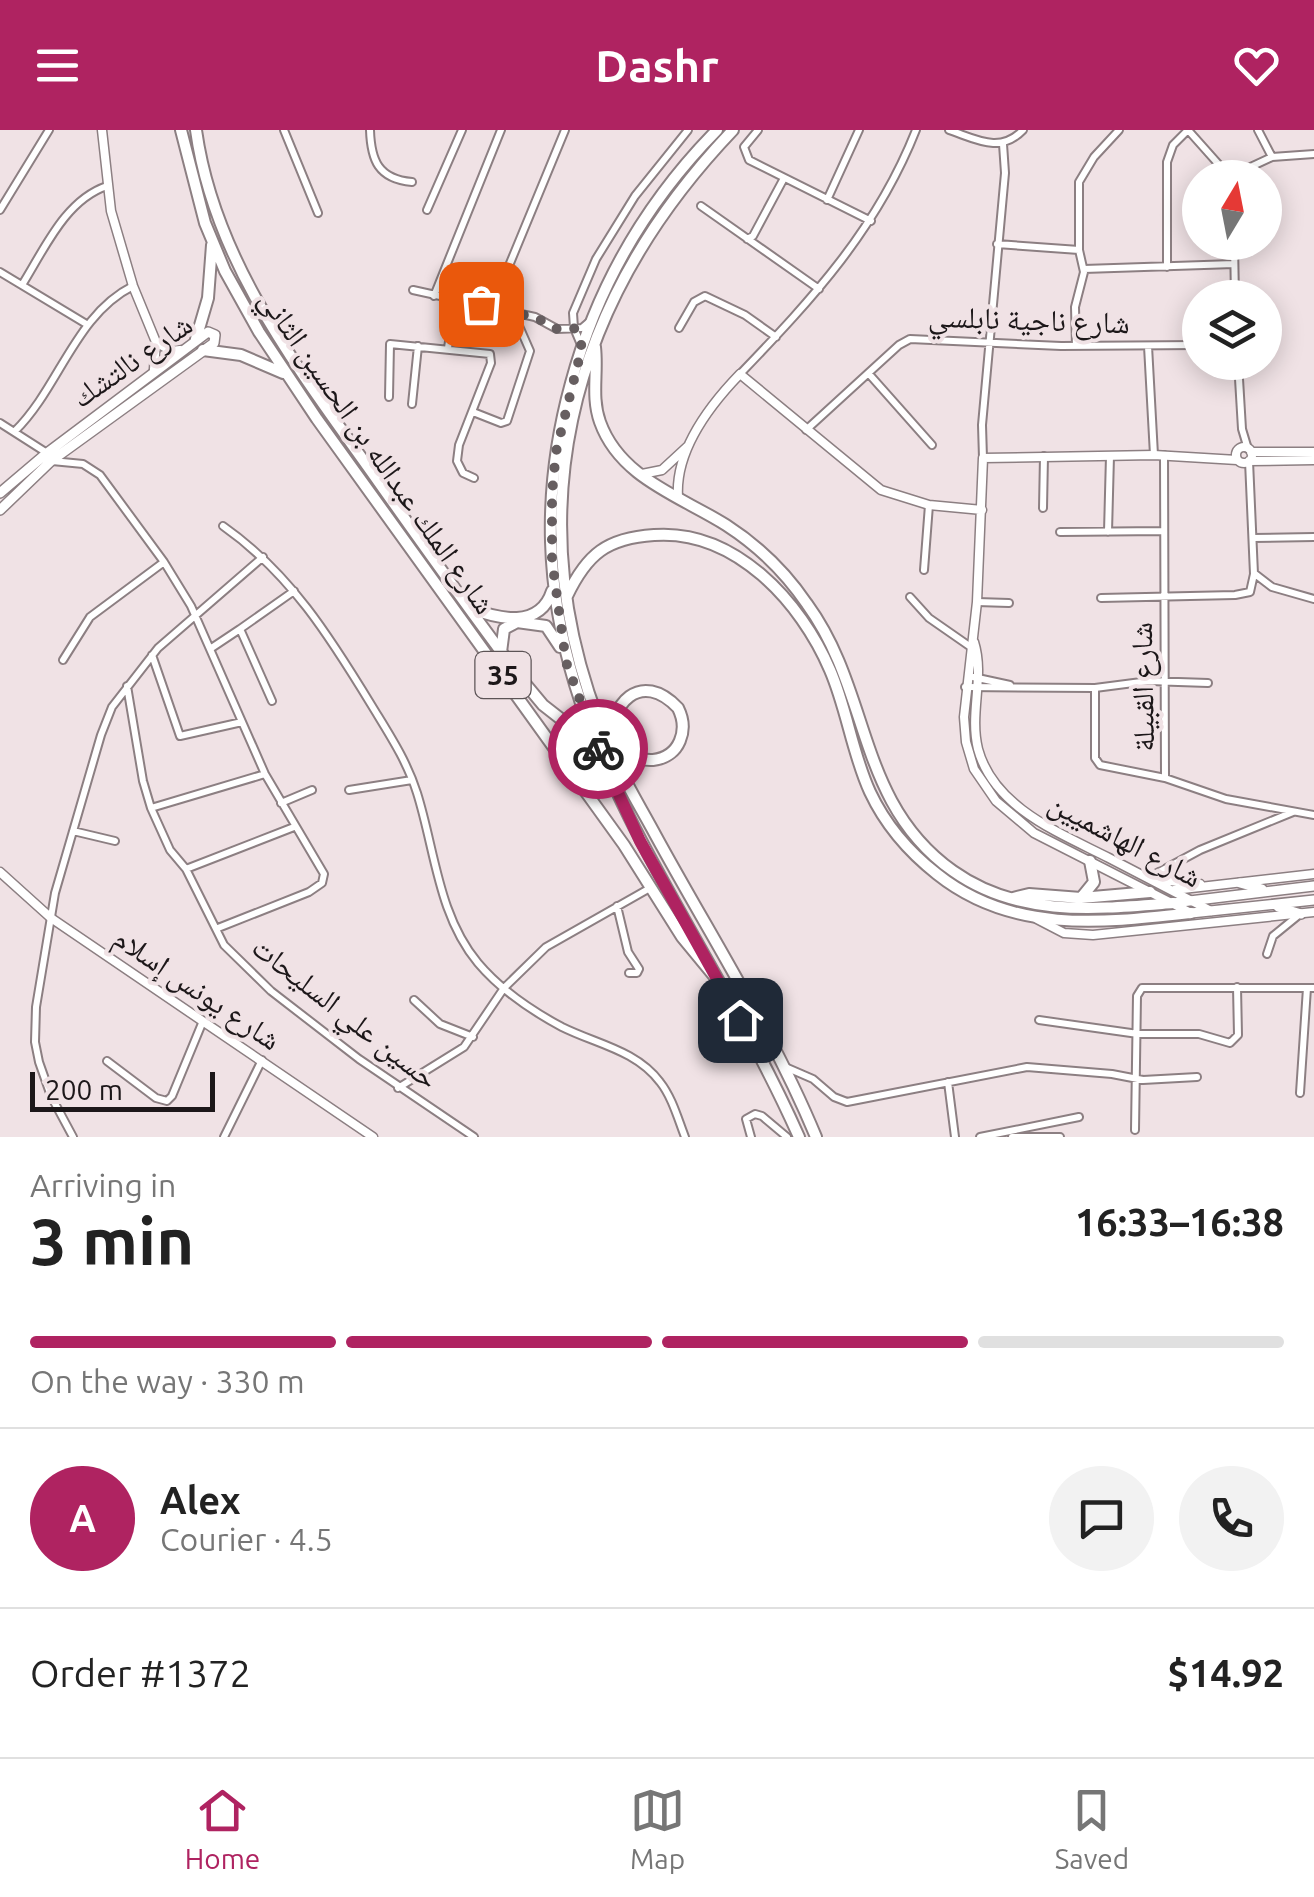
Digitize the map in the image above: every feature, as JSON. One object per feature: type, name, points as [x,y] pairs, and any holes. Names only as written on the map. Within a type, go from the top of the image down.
[{"type":"highway","name":"شارع الملك عبدالله بن الحسين الثاني","points":[[181,130],[196,196],[212,240],[238,296],[286,374],[624,845],[682,938],[715,977]]},
{"type":"highway","name":"شارع الملك عبدالله بن الحسين الثاني","points":[[196,130],[204,178],[230,247],[258,303],[315,392],[501,652],[538,699],[575,730]]},
{"type":"highway","points":[[566,662],[554,586],[551,517],[564,409],[582,347],[612,275],[639,228],[682,169],[717,130]]},
{"type":"highway","points":[[733,130],[655,224],[620,281],[594,343],[576,401],[564,465],[562,542],[566,596],[576,652],[616,752],[792,1084],[816,1137]]},
{"type":"highway","points":[[196,339],[211,283],[212,240]]},
{"type":"highway","points":[[594,343],[594,389],[600,420],[614,450],[639,474],[746,540],[804,600],[840,659],[872,763],[888,796],[906,826],[944,864],[974,884],[1012,898],[1066,910],[1172,897]]},
{"type":"highway","points":[[204,350],[241,355],[286,374]]},
{"type":"highway","points":[[566,596],[590,557],[612,544],[639,537],[670,534],[693,538],[752,566],[788,602],[820,649],[873,798],[900,838],[939,876],[981,902],[1037,919],[1104,922],[1192,907]]},
{"type":"highway","points":[[470,608],[505,618],[534,615],[546,606],[554,586]]},
{"type":"highway","points":[[501,652],[505,627],[532,622],[550,629],[566,662]]},
{"type":"highway","name":"35","points":[[566,662],[611,781],[760,1056],[791,1134]]},
{"type":"highway","points":[[640,692],[656,693],[678,708],[684,730],[678,746],[668,755],[645,760],[616,752],[612,721],[626,698],[640,692]]},
{"type":"highway","points":[[873,798],[888,796]]},
{"type":"highway","points":[[1081,898],[1094,882],[1090,862]]},
{"type":"highway","points":[[1012,898],[1030,894],[1081,898],[1150,883]]},
{"type":"main road","name":"شارع نالتشك","points":[[0,494],[49,457],[214,343],[215,335],[208,332],[154,370],[49,457],[0,510]]},
{"type":"main road","points":[[1240,883],[1270,891]]},
{"type":"main road","points":[[1192,907],[1314,886]]},
{"type":"main road","points":[[1172,897],[1211,911],[1314,900]]},
{"type":"main road","points":[[1271,904],[1301,914]]},
{"type":"street","points":[[0,210],[48,130]]},
{"type":"street","points":[[102,130],[107,186],[120,246],[156,342],[154,370]]},
{"type":"street","points":[[284,130],[318,212]]},
{"type":"street","points":[[370,130],[372,156],[378,167],[396,179],[412,182]]},
{"type":"street","points":[[427,210],[462,130]]},
{"type":"street","points":[[434,296],[501,130]]},
{"type":"street","points":[[476,306],[501,284],[564,130]]},
{"type":"street","points":[[582,347],[574,328],[577,299],[610,233],[688,130]]},
{"type":"street","points":[[758,130],[745,144],[744,155],[783,180],[871,222]]},
{"type":"street","points":[[827,200],[859,130]]},
{"type":"street","points":[[639,474],[662,470],[688,446],[719,397],[819,289],[871,222],[900,170],[916,130]]},
{"type":"street","points":[[949,130],[1007,142],[1023,130]]},
{"type":"street","points":[[1076,346],[1075,307],[1084,269],[1078,250],[1078,192],[1082,174],[1119,130]]},
{"type":"street","points":[[1167,267],[1166,162],[1173,145],[1188,130],[1214,160]]},
{"type":"street","points":[[1258,130],[1272,157]]},
{"type":"street","points":[[554,132],[558,145]]},
{"type":"street","points":[[1007,142],[982,425],[983,458],[1313,454]]},
{"type":"street","points":[[1266,160],[1314,154]]},
{"type":"street","points":[[748,238],[753,236],[783,180]]},
{"type":"street","points":[[22,285],[68,214],[90,192],[107,186]]},
{"type":"street","points":[[701,206],[819,289]]},
{"type":"street","points":[[997,244],[1078,250]]},
{"type":"street","points":[[1234,260],[1234,280]]},
{"type":"street","points":[[1084,269],[1234,264]]},
{"type":"street","points":[[0,272],[88,325]]},
{"type":"street","points":[[472,412],[500,423],[508,419],[530,354],[526,336],[501,284]]},
{"type":"street","points":[[15,431],[33,412],[88,325],[108,303],[133,286]]},
{"type":"street","points":[[413,290],[535,317],[554,328],[582,328],[592,320]]},
{"type":"street","points":[[679,328],[694,302],[705,296],[776,336]]},
{"type":"street","points":[[448,348],[455,301]]},
{"type":"street","name":"شارع ناجية نابلسي","points":[[806,430],[910,339],[1076,346],[1182,345]]},
{"type":"street","points":[[156,342],[180,350]]},
{"type":"street","points":[[389,397],[389,345],[448,348],[492,356],[457,456],[463,473],[474,478]]},
{"type":"street","points":[[412,404],[418,345]]},
{"type":"street","points":[[1148,346],[1154,455]]},
{"type":"street","points":[[740,374],[881,490],[929,505],[982,510]]},
{"type":"street","points":[[870,374],[932,446]]},
{"type":"street","points":[[1239,380],[1254,574],[1272,586],[1314,599]]},
{"type":"street","points":[[0,422],[49,457],[83,464],[100,475],[164,562],[196,614],[264,774],[322,870],[324,880],[304,895],[218,928]]},
{"type":"street","points":[[678,497],[678,480],[688,446]]},
{"type":"street","name":"شارع القبيلة","points":[[1164,455],[1165,778]]},
{"type":"street","points":[[1043,508],[1044,456]]},
{"type":"street","points":[[1108,532],[1110,456]]},
{"type":"street","name":"شارع الهاشميين","points":[[983,458],[974,647],[976,739],[985,768],[996,785],[1050,828],[1172,897]]},
{"type":"street","points":[[924,570],[929,505]]},
{"type":"street","points":[[223,526],[263,558],[294,591],[338,650],[398,748],[412,780],[453,922],[476,960],[504,988],[562,1027],[645,1066],[665,1089],[685,1137]]},
{"type":"street","points":[[1060,532],[1163,531]]},
{"type":"street","points":[[1253,538],[1314,537]]},
{"type":"street","points":[[74,1137],[51,1096],[35,1042],[36,1007],[51,918],[101,735],[112,708],[152,655],[263,558]]},
{"type":"street","points":[[64,660],[90,617],[164,562]]},
{"type":"street","name":"شارع القبيلة","points":[[1102,598],[1246,594],[1252,589],[1254,574]]},
{"type":"street","points":[[210,649],[294,591]]},
{"type":"street","points":[[910,597],[929,618],[974,647]]},
{"type":"street","points":[[977,602],[1010,603]]},
{"type":"street","points":[[240,629],[272,701]]},
{"type":"street","name":"شارع الهاشميين","points":[[974,647],[966,676],[966,742],[982,785],[1020,824],[1090,862],[1150,883]]},
{"type":"street","points":[[152,655],[180,736],[242,722]]},
{"type":"street","points":[[966,676],[977,683]]},
{"type":"street","points":[[966,688],[977,683],[1095,688],[1164,681],[1208,683]]},
{"type":"street","name":"حسين علي السليحات","points":[[127,685],[151,808],[170,850],[186,869],[224,944],[260,981],[398,1088],[474,1137]]},
{"type":"street","points":[[1095,688],[1098,763],[1165,778],[1226,798],[1314,814]]},
{"type":"street","points":[[151,808],[264,774]]},
{"type":"street","points":[[349,790],[412,780]]},
{"type":"street","points":[[280,803],[312,790]]},
{"type":"street","points":[[1150,883],[1200,850],[1294,811]]},
{"type":"street","points":[[186,869],[294,827]]},
{"type":"street","points":[[73,832],[114,841]]},
{"type":"street","name":"شارع يونس إسلام","points":[[0,872],[51,918],[374,1137]]},
{"type":"street","points":[[1150,883],[1214,885],[1314,874]]},
{"type":"street","points":[[1172,897],[1214,885]]},
{"type":"street","points":[[398,1088],[460,1050],[473,1037],[504,988],[548,945],[652,887]]},
{"type":"street","points":[[618,906],[628,952],[639,969],[630,973]]},
{"type":"street","points":[[1037,919],[1064,932],[1093,935],[1314,912]]},
{"type":"street","points":[[1266,954],[1273,936],[1301,914]]},
{"type":"street","points":[[1039,1020],[1138,1034],[1199,1034],[1233,1042],[1238,1036],[1237,987]]},
{"type":"street","points":[[1136,1130],[1138,996],[1142,988],[1310,988],[1300,1093]]},
{"type":"street","points":[[414,1000],[440,1024],[473,1037]]},
{"type":"street","points":[[107,1061],[156,1098],[168,1100],[203,1020]]},
{"type":"street","points":[[224,1137],[262,1060]]},
{"type":"street","points":[[782,1066],[847,1102],[1034,1067],[1136,1078],[1196,1077]]},
{"type":"street","points":[[792,1084],[798,1072]]},
{"type":"street","points":[[948,1082],[955,1137]]},
{"type":"street","points":[[751,1137],[746,1118],[755,1114],[791,1134]]},
{"type":"street","points":[[980,1137],[1079,1117]]},
{"type":"street","points":[[1012,1137],[1060,1137]]},
{"type":"tunnel","points":[[575,730],[601,743]]},
{"type":"way so far","points":[[481,304],[476,306],[535,317],[557,329],[574,328],[582,347],[556,452],[551,540],[566,662],[598,749]]},
{"type":"route","points":[[598,749],[640,841],[740,1020]]}]
